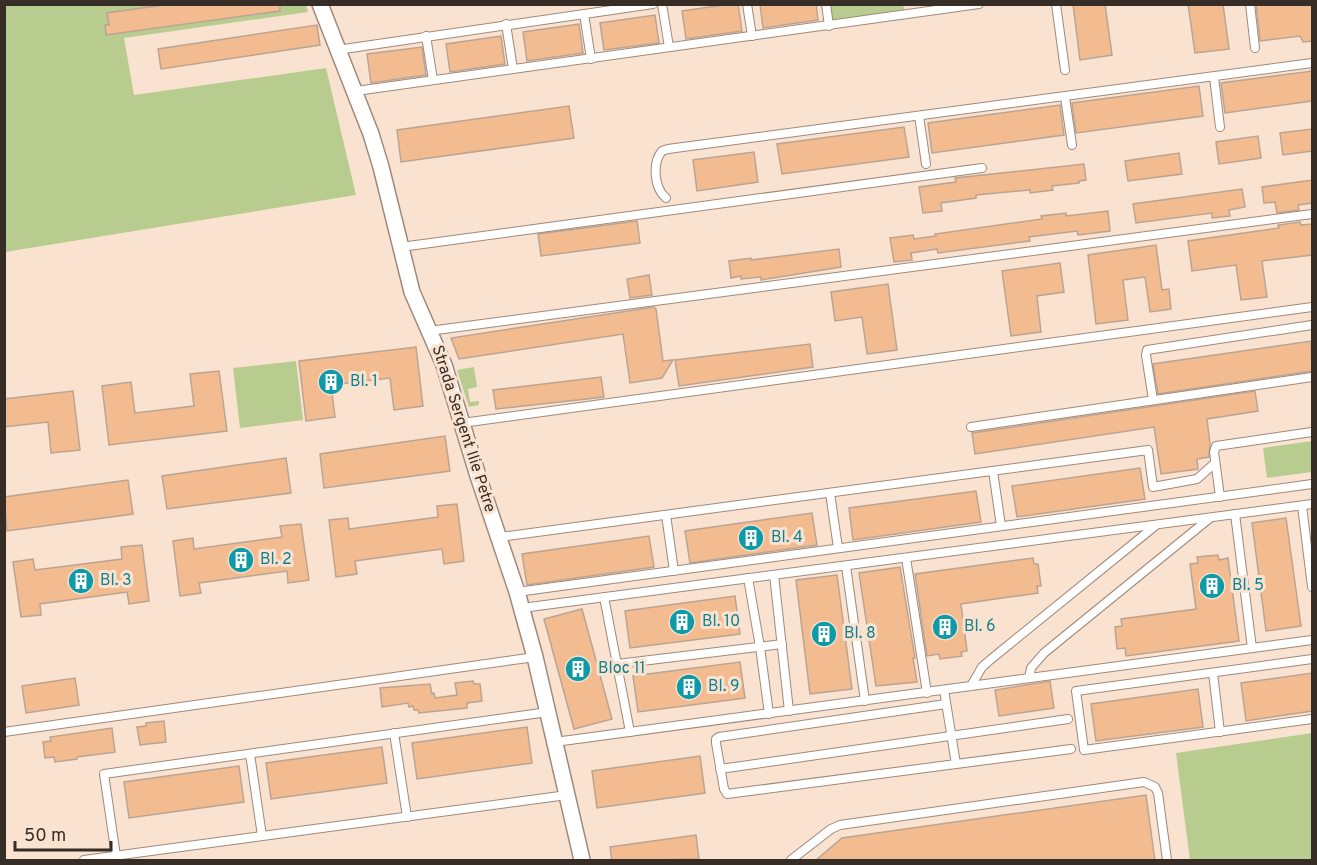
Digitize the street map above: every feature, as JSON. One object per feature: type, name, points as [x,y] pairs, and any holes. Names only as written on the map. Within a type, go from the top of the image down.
[{"type":"street","name":"Strada Sergent Ilie Petre","points":[[320,4],[337,50],[356,90],[381,167],[412,292],[444,365],[522,608],[582,861]]},
{"type":"lane","points":[[337,50],[653,4]]},
{"type":"lane","points":[[663,4],[669,47]]},
{"type":"lane","points":[[747,4],[752,36]]},
{"type":"lane","points":[[826,4],[829,26]]},
{"type":"lane","points":[[356,90],[829,26],[915,9],[979,4]]},
{"type":"lane","points":[[1056,4],[1065,70]]},
{"type":"lane","points":[[1250,4],[1255,48]]},
{"type":"lane","points":[[584,14],[591,59]]},
{"type":"lane","points":[[506,24],[513,69]]},
{"type":"lane","points":[[426,36],[433,80]]},
{"type":"lane","points":[[666,198],[660,193],[656,164],[662,151],[668,149],[1312,63]]},
{"type":"lane","points":[[1214,77],[1220,127]]},
{"type":"lane","points":[[1065,97],[1072,145]]},
{"type":"lane","points":[[919,116],[926,164]]},
{"type":"lane","points":[[400,247],[982,168]]},
{"type":"lane","points":[[429,331],[1312,214]]},
{"type":"lane","points":[[462,423],[1312,307]]},
{"type":"lane","points":[[1153,400],[1147,350],[1312,325]]},
{"type":"lane","points":[[971,427],[1312,377]]},
{"type":"lane","points":[[1220,496],[1214,452],[1216,446],[1312,432]]},
{"type":"lane","points":[[500,537],[1148,450],[1153,487],[1197,479],[1215,463]]},
{"type":"lane","points":[[993,471],[1001,526]]},
{"type":"lane","points":[[517,592],[1312,484]]},
{"type":"lane","points":[[830,493],[838,549]]},
{"type":"lane","points":[[522,608],[1312,504]]},
{"type":"lane","points":[[1302,506],[1312,587]]},
{"type":"lane","points":[[1235,514],[1252,648]]},
{"type":"lane","points":[[666,515],[674,571]]},
{"type":"lane","points":[[1029,678],[1031,668],[1044,653],[1210,518]]},
{"type":"lane","points":[[971,686],[982,667],[990,660],[1156,525]]},
{"type":"lane","points":[[906,558],[927,693]]},
{"type":"lane","points":[[846,566],[865,701]]},
{"type":"lane","points":[[774,575],[789,711]]},
{"type":"lane","points":[[748,578],[769,714]]},
{"type":"lane","points":[[604,597],[630,732]]},
{"type":"lane","points":[[555,742],[1312,640]]},
{"type":"lane","points":[[617,664],[782,644]]},
{"type":"lane","points":[[4,732],[535,657]]},
{"type":"lane","points":[[1312,659],[1076,691],[1084,750],[1312,719]]},
{"type":"lane","points":[[1213,672],[1220,732]]},
{"type":"lane","points":[[944,690],[956,764]]},
{"type":"lane","points":[[946,704],[719,737],[716,743],[724,789],[728,794],[1071,749]]},
{"type":"lane","points":[[116,856],[104,774],[548,712]]},
{"type":"lane","points":[[720,769],[1068,719]]},
{"type":"lane","points":[[394,734],[407,817]]},
{"type":"lane","points":[[250,754],[262,837]]},
{"type":"lane","points":[[791,861],[831,829],[840,825],[1144,782],[1155,787],[1158,793],[1167,861]]},
{"type":"lane","points":[[84,861],[567,795]]},
{"type":"green space","points":[[5,5],[306,5],[308,12],[124,38],[134,95],[326,68],[356,195],[5,252]]},
{"type":"green space","points":[[830,5],[903,5],[905,12],[833,22]]},
{"type":"green space","points":[[296,361],[303,420],[240,428],[233,368]]},
{"type":"green space","points":[[474,367],[477,387],[468,389],[470,402],[479,401],[479,405],[469,407],[457,370]]},
{"type":"green space","points":[[1312,441],[1312,472],[1267,478],[1263,448]]},
{"type":"green space","points":[[1312,733],[1312,860],[1190,860],[1176,753]]},
{"type":"building","points":[[171,4],[280,4],[280,11],[106,35],[105,25],[109,25],[107,13]]},
{"type":"building","points":[[738,4],[742,31],[686,39],[682,11]]},
{"type":"building","points":[[760,4],[816,4],[818,20],[763,28]]},
{"type":"building","points":[[1073,4],[1105,4],[1112,55],[1080,60]]},
{"type":"building","points":[[1188,4],[1223,4],[1229,49],[1195,53]]},
{"type":"building","points":[[1256,4],[1312,4],[1312,41],[1303,42],[1300,36],[1260,41]]},
{"type":"building","points":[[655,15],[659,43],[604,50],[600,23]]},
{"type":"building","points":[[579,24],[583,53],[527,61],[523,32]]},
{"type":"building","points":[[317,25],[320,45],[161,69],[158,49]]},
{"type":"building","points":[[501,36],[505,64],[450,72],[446,44]]},
{"type":"building","points":[[422,47],[426,75],[371,83],[367,54]]},
{"type":"building","points":[[1312,71],[1312,101],[1225,113],[1221,83]]},
{"type":"building","points":[[1199,86],[1203,116],[1076,133],[1072,103]]},
{"type":"building","points":[[1060,105],[1064,135],[932,153],[928,123]]},
{"type":"building","points":[[569,106],[574,138],[401,162],[397,130]]},
{"type":"building","points":[[904,127],[909,157],[782,174],[777,144]]},
{"type":"building","points":[[1312,129],[1312,151],[1283,155],[1280,133]]},
{"type":"building","points":[[1258,136],[1261,158],[1219,164],[1216,142]]},
{"type":"building","points":[[754,152],[758,182],[697,191],[693,160]]},
{"type":"building","points":[[1179,153],[1182,174],[1128,181],[1125,161]]},
{"type":"building","points":[[1084,164],[1086,180],[1079,181],[1079,183],[1052,186],[1053,190],[1030,193],[1030,190],[976,195],[976,198],[941,203],[942,211],[923,213],[919,187],[956,182],[955,178]]},
{"type":"building","points":[[1312,180],[1312,203],[1298,205],[1299,210],[1277,213],[1275,202],[1264,203],[1262,187]]},
{"type":"building","points":[[1242,189],[1245,207],[1229,210],[1230,216],[1212,218],[1212,213],[1136,223],[1133,204]]},
{"type":"building","points":[[1108,211],[1110,231],[1078,235],[1077,231],[1029,237],[1030,241],[938,253],[937,249],[911,253],[912,260],[894,262],[890,238],[913,235],[914,239],[1042,219],[1041,216],[1066,213],[1066,216]]},
{"type":"building","points":[[637,221],[640,243],[541,256],[538,234]]},
{"type":"building","points":[[1300,222],[1301,225],[1312,224],[1312,255],[1262,261],[1267,297],[1241,300],[1236,265],[1192,271],[1188,241],[1279,228],[1278,225]]},
{"type":"building","points":[[1156,245],[1162,290],[1169,289],[1171,309],[1150,312],[1145,277],[1123,280],[1128,320],[1096,324],[1088,255]]},
{"type":"building","points":[[839,249],[841,267],[761,280],[761,277],[731,278],[729,261]]},
{"type":"building","points":[[1060,263],[1064,292],[1037,296],[1041,332],[1011,336],[1002,271]]},
{"type":"building","points":[[649,275],[652,295],[630,298],[627,279]]},
{"type":"building","points":[[888,284],[897,350],[867,354],[862,317],[835,321],[831,292]]},
{"type":"building","points":[[654,307],[663,361],[673,360],[662,378],[630,383],[623,334],[459,359],[451,338]]},
{"type":"building","points":[[1311,341],[1312,371],[1158,394],[1153,364]]},
{"type":"building","points":[[810,344],[813,367],[679,386],[675,360]]},
{"type":"building","name":"Bl. 1","points":[[416,347],[423,406],[394,410],[390,378],[331,385],[335,417],[306,421],[299,361]]},
{"type":"building","points":[[219,371],[227,431],[109,445],[102,386],[131,382],[135,413],[194,406],[190,374]]},
{"type":"building","points":[[601,377],[604,397],[496,409],[493,390]]},
{"type":"building","points":[[73,391],[80,450],[51,453],[48,422],[4,427],[4,399]]},
{"type":"building","points":[[1255,391],[1258,411],[1207,419],[1209,457],[1197,459],[1198,469],[1161,474],[1154,427],[975,454],[972,433]]},
{"type":"building","points":[[445,436],[450,471],[324,488],[320,454]]},
{"type":"building","points":[[286,458],[291,493],[167,509],[162,476]]},
{"type":"building","points":[[1140,468],[1145,499],[1017,517],[1012,486]]},
{"type":"building","points":[[128,480],[133,514],[7,531],[4,497]]},
{"type":"building","points":[[976,491],[981,522],[853,540],[849,508]]},
{"type":"building","points":[[457,504],[464,561],[444,564],[442,549],[355,561],[357,574],[336,577],[329,520],[348,518],[349,529],[438,517],[437,506]]},
{"type":"building","name":"Bl. 4","points":[[812,513],[817,545],[690,563],[685,531]]},
{"type":"building","points":[[1286,518],[1301,626],[1266,631],[1252,523]]},
{"type":"building","name":"Bl. 2","points":[[301,524],[309,580],[288,583],[287,571],[199,583],[201,593],[180,596],[173,541],[193,538],[194,549],[282,537],[280,526]]},
{"type":"building","points":[[649,536],[654,567],[527,585],[522,554]]},
{"type":"building","name":"Bl. 3","points":[[142,545],[149,601],[129,604],[127,592],[40,604],[41,615],[21,617],[13,562],[33,559],[35,570],[122,559],[121,547]]},
{"type":"building","name":"Bl. 5","points":[[1218,555],[1219,560],[1228,558],[1239,641],[1126,656],[1125,648],[1117,649],[1115,627],[1122,626],[1121,619],[1196,609],[1190,564],[1198,563],[1197,557]]},
{"type":"building","name":"Bl. 6","points":[[1033,558],[1034,564],[1038,564],[1041,586],[1037,586],[1038,593],[961,604],[967,651],[961,652],[962,656],[940,659],[939,654],[927,656],[915,574]]},
{"type":"building","points":[[900,567],[917,682],[876,686],[859,573]]},
{"type":"building","name":"Bl. 8","points":[[837,575],[852,689],[810,694],[796,580]]},
{"type":"building","name":"Bl. 10","points":[[735,596],[740,634],[630,648],[625,611]]},
{"type":"building","name":"Bloc 11","points":[[582,609],[612,719],[574,729],[544,619]]},
{"type":"building","name":"Bl. 9","points":[[740,662],[745,698],[638,712],[633,676]]},
{"type":"building","points":[[1312,673],[1312,711],[1246,721],[1241,683]]},
{"type":"building","points":[[75,678],[79,705],[26,713],[22,686]]},
{"type":"building","points":[[473,681],[474,684],[480,684],[482,701],[467,703],[467,708],[419,713],[418,710],[414,710],[413,706],[409,707],[408,703],[382,707],[380,688],[430,684],[435,698],[457,695],[455,683]]},
{"type":"building","points":[[1050,681],[1054,708],[999,716],[995,690]]},
{"type":"building","points":[[1198,689],[1203,727],[1096,741],[1091,704]]},
{"type":"building","points":[[164,721],[166,742],[140,745],[137,727],[146,726],[146,723]]},
{"type":"building","points":[[527,727],[532,763],[417,779],[412,743]]},
{"type":"building","points":[[112,728],[115,752],[55,762],[54,757],[45,758],[43,742],[51,741],[50,737]]},
{"type":"building","points":[[382,747],[387,783],[271,799],[266,763]]},
{"type":"building","points":[[700,756],[705,793],[597,808],[592,771]]},
{"type":"building","points":[[239,766],[244,802],[129,818],[124,782]]},
{"type":"building","points":[[1146,795],[1155,861],[815,861],[842,838]]},
{"type":"building","points":[[696,835],[699,859],[612,861],[610,847]]},
{"type":"place","name":"Bl. 1","points":[[331,382]]},
{"type":"place","name":"Bl. 4","points":[[751,538]]},
{"type":"place","name":"Bl. 2","points":[[241,560]]},
{"type":"place","name":"Bl. 3","points":[[81,581]]},
{"type":"place","name":"Bl. 5","points":[[1212,586]]},
{"type":"place","name":"Bl. 10","points":[[682,622]]},
{"type":"place","name":"Bl. 6","points":[[945,627]]},
{"type":"place","name":"Bl. 8","points":[[824,634]]},
{"type":"place","name":"Bloc 11","points":[[578,669]]},
{"type":"place","name":"Bl. 9","points":[[689,687]]}]
